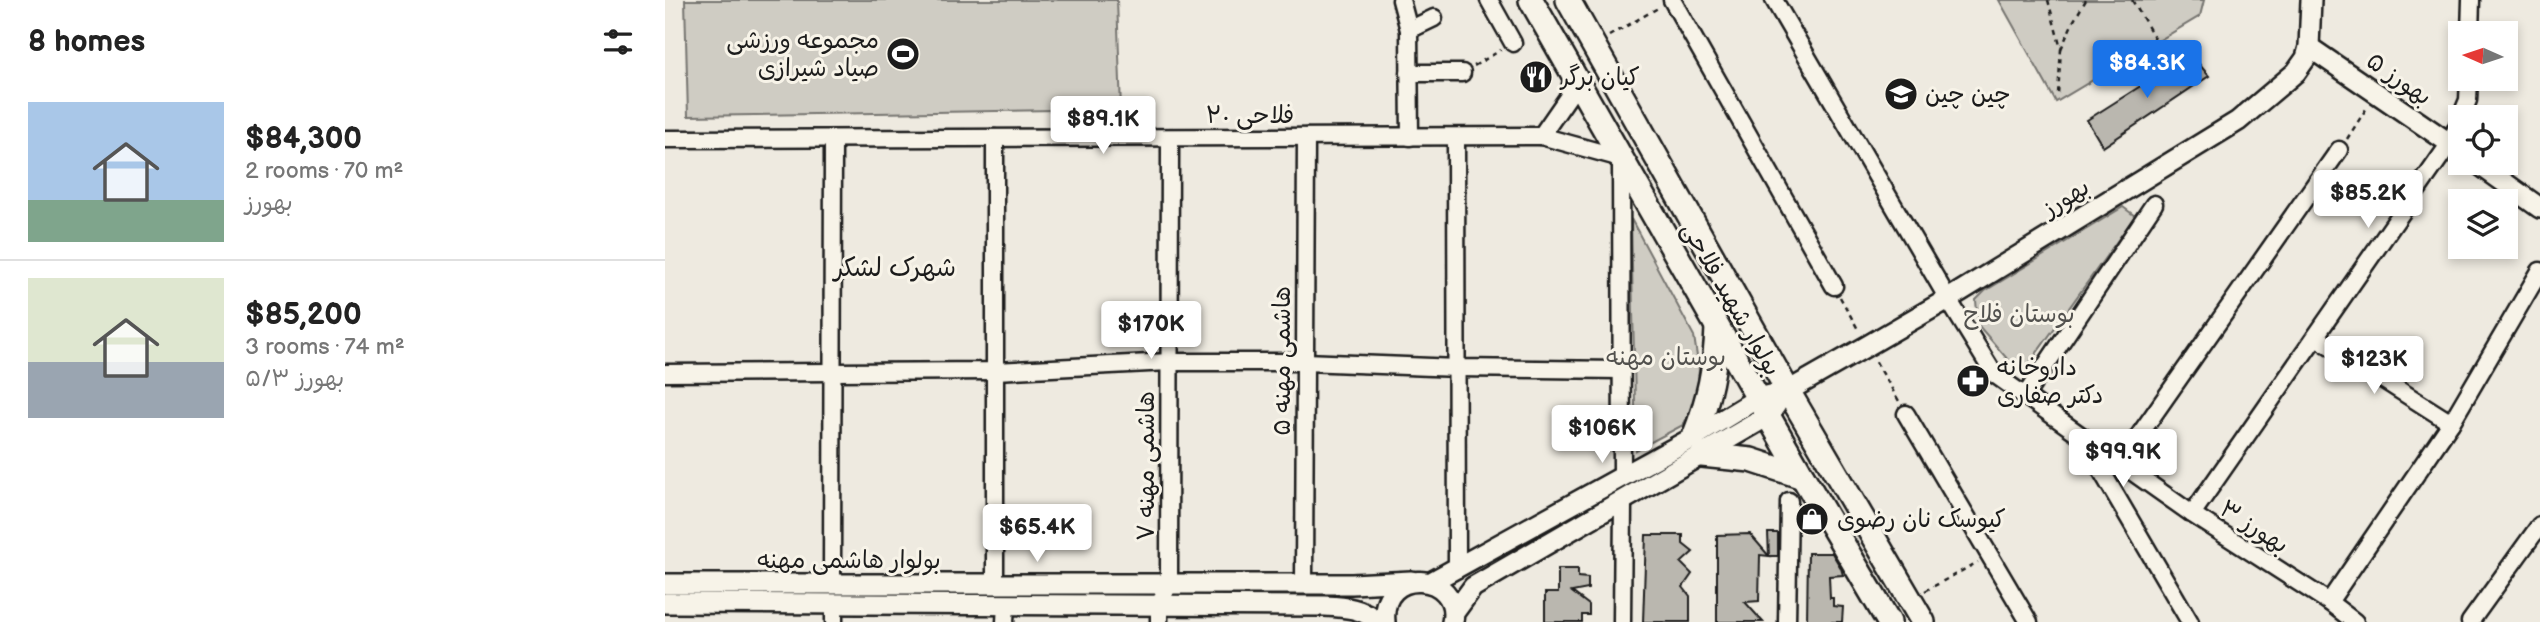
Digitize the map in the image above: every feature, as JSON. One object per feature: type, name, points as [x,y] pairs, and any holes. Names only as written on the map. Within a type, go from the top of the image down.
[{"type":"main road","name":"بولوار شهید فلاحی","points":[[1531,0],[1803,477],[1889,622]]},
{"type":"main road","name":"بولوار شهید فلاحی","points":[[1568,0],[1788,391],[1923,622]]},
{"type":"main road","points":[[1717,327],[1716,360],[1698,446],[1803,477]]},
{"type":"street","points":[[1401,0],[1409,30],[1410,137]]},
{"type":"street","points":[[1489,0],[1513,43]]},
{"type":"street","name":"بهورز ۳","points":[[1774,0],[1994,374],[2119,464],[2329,602],[2355,622]]},
{"type":"street","name":"بهورز","points":[[1788,391],[1948,299],[2238,121],[2296,72],[2305,58],[2309,47],[2311,0]]},
{"type":"street","points":[[2470,21],[2471,0]]},
{"type":"street","points":[[1666,3],[1834,286]]},
{"type":"street","points":[[1409,30],[1434,18]]},
{"type":"street","name":"بهورز ۵","points":[[2309,47],[2448,142]]},
{"type":"street","points":[[1409,73],[1462,73]]},
{"type":"street","points":[[1541,136],[1568,97],[1573,76]]},
{"type":"street","name":"فلاحی ۲۰","points":[[665,139],[1541,136],[1621,158]]},
{"type":"street","points":[[1456,137],[1457,569]]},
{"type":"street","points":[[995,138],[995,584]]},
{"type":"street","name":"هاشمی مهنه ۷","points":[[1168,584],[1170,138]]},
{"type":"street","name":"هاشمی مهنه ۵","points":[[1304,584],[1306,138]]},
{"type":"street","points":[[832,140],[834,603]]},
{"type":"street","points":[[2119,464],[2339,150]]},
{"type":"street","points":[[2192,514],[2316,337],[2448,157]]},
{"type":"street","points":[[1621,158],[1622,477]]},
{"type":"street","points":[[2494,175],[2540,208]]},
{"type":"street","points":[[2025,397],[2154,204]]},
{"type":"street","points":[[2329,602],[2451,423],[2540,271]]},
{"type":"street","points":[[2316,337],[2451,423]]},
{"type":"street","points":[[665,373],[995,372],[1169,362],[1305,362],[1457,368],[1621,370]]},
{"type":"street","name":"بولوار هاشمی مهنه","points":[[1453,619],[1473,587],[1623,502],[1698,446],[1788,391]]},
{"type":"street","points":[[1906,414],[2029,622]]},
{"type":"street","points":[[2080,436],[2190,622]]},
{"type":"street","name":"بولوار هاشمی مهنه","points":[[665,603],[834,603],[995,584],[1304,584],[1421,581],[1457,569],[1622,477],[1698,446]]},
{"type":"street","points":[[1787,622],[1789,501]]},
{"type":"street","points":[[1622,622],[1623,502]]},
{"type":"street","points":[[2470,622],[2540,525]]},
{"type":"street","points":[[1385,622],[1384,609],[1393,591],[1421,581],[1447,594],[1453,619]]},
{"type":"street","name":"بولوار هاشمی مهنه","points":[[665,584],[834,603],[1006,613],[1159,614],[1346,607],[1369,614],[1378,622]]},
{"type":"street","points":[[1159,614],[1168,584]]},
{"type":"path","points":[[2048,0],[2061,49]]},
{"type":"path","points":[[2057,94],[2061,49],[2087,0]]},
{"type":"path","points":[[2132,0],[2157,42]]},
{"type":"path","points":[[1594,45],[1666,3]]},
{"type":"path","points":[[2339,150],[2377,93]]},
{"type":"path","points":[[1910,600],[1990,556]]},
{"type":"green space","name":"مجموعه ورزشی صیاد شیرازی","points":[[685,0],[1117,0],[1121,109],[688,116]]},
{"type":"green space","points":[[1999,0],[2204,0],[2200,16],[2056,102]]},
{"type":"green space","name":"بوستان فلاح","points":[[2123,207],[2135,216],[2021,375],[1978,325],[1976,300],[1985,291]]},
{"type":"green space","name":"بوستان مهنه","points":[[1631,219],[1694,336],[1699,370],[1697,392],[1683,425],[1636,450]]},
{"type":"building","points":[[2191,54],[2209,76],[2103,147],[2087,120]]},
{"type":"building","points":[[1768,533],[1778,533],[1778,556],[1769,556]]},
{"type":"building","points":[[1750,534],[1769,556],[1760,555],[1759,601],[1745,602],[1763,622],[1717,622],[1717,535]]},
{"type":"building","points":[[1646,535],[1683,535],[1683,544],[1693,552],[1681,563],[1692,574],[1683,587],[1690,596],[1690,622],[1643,622]]},
{"type":"building","points":[[1808,553],[1832,553],[1841,568],[1843,575],[1829,576],[1833,606],[1843,607],[1842,622],[1807,622]]},
{"type":"building","points":[[1558,569],[1578,569],[1578,577],[1588,578],[1588,589],[1572,592],[1589,605],[1589,615],[1582,615],[1582,622],[1545,622],[1545,593],[1558,593]]},
{"type":"place","name":"مجموعه ورزشی صیاد شیرازی","points":[[903,54]]},
{"type":"place","name":"کیان برگر","points":[[1536,77]]},
{"type":"place","name":"چین چین","points":[[1901,94]]},
{"type":"place","name":"داروخانه دکتر صفاری","points":[[1973,381]]},
{"type":"place","name":"کیوسک نان رضوی","points":[[1812,519]]},
{"type":"district","name":"شهرک لشکر","points":[[895,268]]}]
